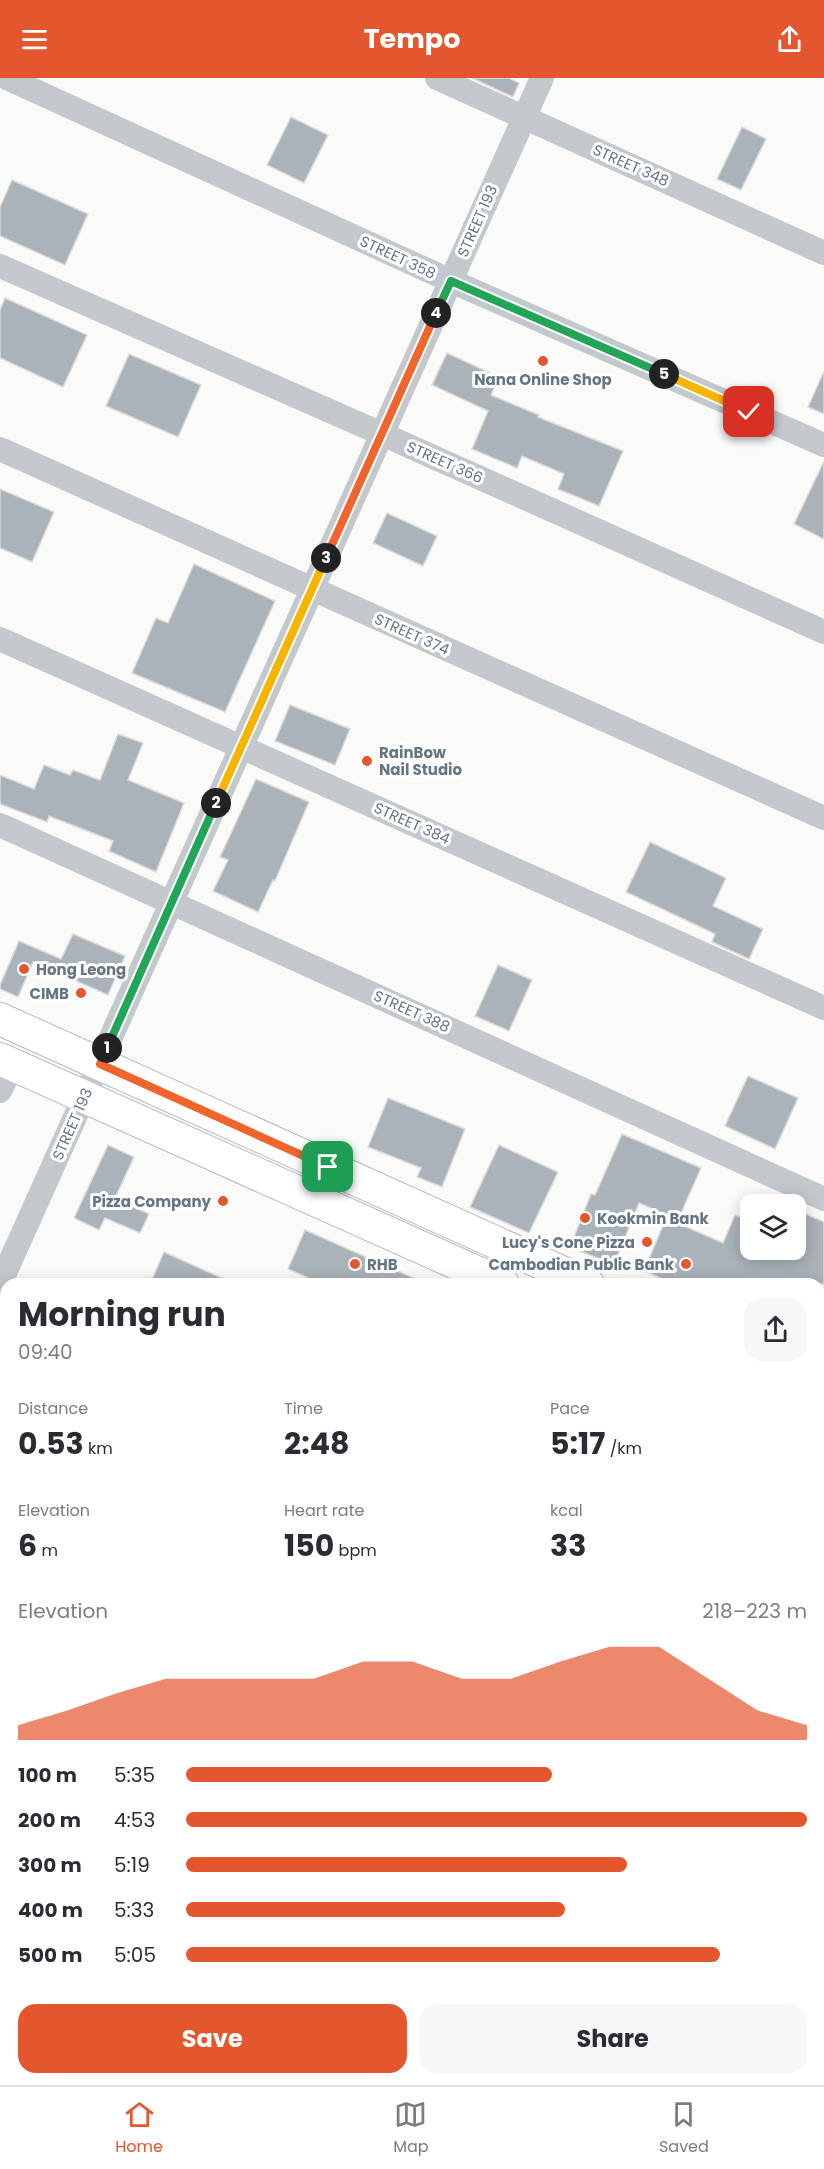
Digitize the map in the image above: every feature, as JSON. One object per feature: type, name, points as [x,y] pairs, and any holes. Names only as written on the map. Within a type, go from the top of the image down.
[{"type":"main road","points":[[0,1019],[575,1278]]},
{"type":"main road","points":[[4,1071],[84,1096],[485,1278]]},
{"type":"street","name":"STREET 358","points":[[7,78],[451,281],[824,445]]},
{"type":"street","name":"STREET 348","points":[[437,78],[824,253]]},
{"type":"street","name":"STREET 193","points":[[7,1278],[84,1096],[542,78]]},
{"type":"street","name":"STREET 366","points":[[0,266],[824,632]]},
{"type":"street","name":"STREET 374","points":[[0,449],[824,818]]},
{"type":"street","name":"STREET 384","points":[[0,639],[824,1008]]},
{"type":"street","name":"STREET 388","points":[[0,825],[824,1199]]},
{"type":"building","points":[[472,78],[509,78],[519,83],[513,97]]},
{"type":"building","points":[[291,117],[328,135],[304,183],[267,165]]},
{"type":"building","points":[[742,127],[766,139],[741,190],[717,179]]},
{"type":"building","points":[[12,180],[88,214],[65,265],[0,236],[0,207]]},
{"type":"building","points":[[5,298],[87,335],[63,387],[0,358],[0,310]]},
{"type":"building","points":[[447,353],[499,377],[491,395],[539,415],[538,417],[623,451],[599,506],[558,489],[564,474],[522,456],[517,468],[472,449],[488,411],[432,385]]},
{"type":"building","points":[[129,354],[201,385],[178,437],[106,406]]},
{"type":"building","points":[[824,371],[824,414],[808,407]]},
{"type":"building","points":[[824,461],[824,539],[794,524]]},
{"type":"building","points":[[0,489],[54,512],[32,562],[0,548]]},
{"type":"building","points":[[387,513],[437,536],[423,566],[373,543]]},
{"type":"building","points":[[194,564],[275,601],[225,712],[132,673],[156,618],[168,623]]},
{"type":"building","points":[[290,705],[350,729],[335,765],[275,741]]},
{"type":"building","points":[[118,734],[143,743],[128,780],[184,803],[156,872],[109,851],[113,841],[49,816],[47,822],[0,804],[0,775],[34,789],[44,765],[70,775],[73,770],[100,780]]},
{"type":"building","points":[[256,779],[309,802],[275,881],[273,880],[258,912],[213,891],[228,860],[220,857]]},
{"type":"building","points":[[650,842],[726,878],[713,906],[763,929],[749,959],[712,942],[715,934],[626,892]]},
{"type":"building","points":[[73,934],[125,956],[108,995],[33,962],[18,997],[0,989],[19,941],[61,959]]},
{"type":"building","points":[[498,965],[532,980],[509,1031],[475,1016]]},
{"type":"building","points":[[748,1076],[798,1098],[775,1149],[725,1126]]},
{"type":"building","points":[[388,1098],[465,1129],[442,1187],[417,1177],[421,1168],[368,1147]]},
{"type":"building","points":[[622,1134],[701,1168],[678,1220],[639,1203],[614,1265],[570,1247],[591,1194],[595,1195]]},
{"type":"building","points":[[108,1145],[134,1157],[115,1198],[149,1214],[140,1233],[105,1218],[99,1230],[74,1218]]},
{"type":"building","points":[[499,1145],[558,1172],[529,1233],[470,1207]]},
{"type":"building","points":[[806,1214],[824,1222],[824,1278],[660,1278],[644,1271],[666,1218],[723,1243],[735,1215],[740,1217],[740,1260],[806,1260]]},
{"type":"building","points":[[305,1230],[413,1278],[308,1278],[288,1269]]},
{"type":"building","points":[[164,1252],[222,1278],[153,1278]]},
{"type":"place","name":"Nana Online Shop","points":[[543,361]]},
{"type":"place","name":"RainBow Nail Studio","points":[[367,761]]},
{"type":"place","name":"Hong Leong","points":[[24,969]]},
{"type":"place","name":"CIMB","points":[[81,993]]},
{"type":"place","name":"Pizza Company","points":[[223,1201]]},
{"type":"place","name":"Kookmin Bank","points":[[585,1218]]},
{"type":"place","name":"Lucy's Cone Pizza","points":[[647,1242]]},
{"type":"place","name":"RHB","points":[[355,1264]]},
{"type":"place","name":"Cambodian Public Bank","points":[[686,1264]]},
{"type":"route","points":[[328,1167],[100,1064],[451,281],[749,412]]}]
